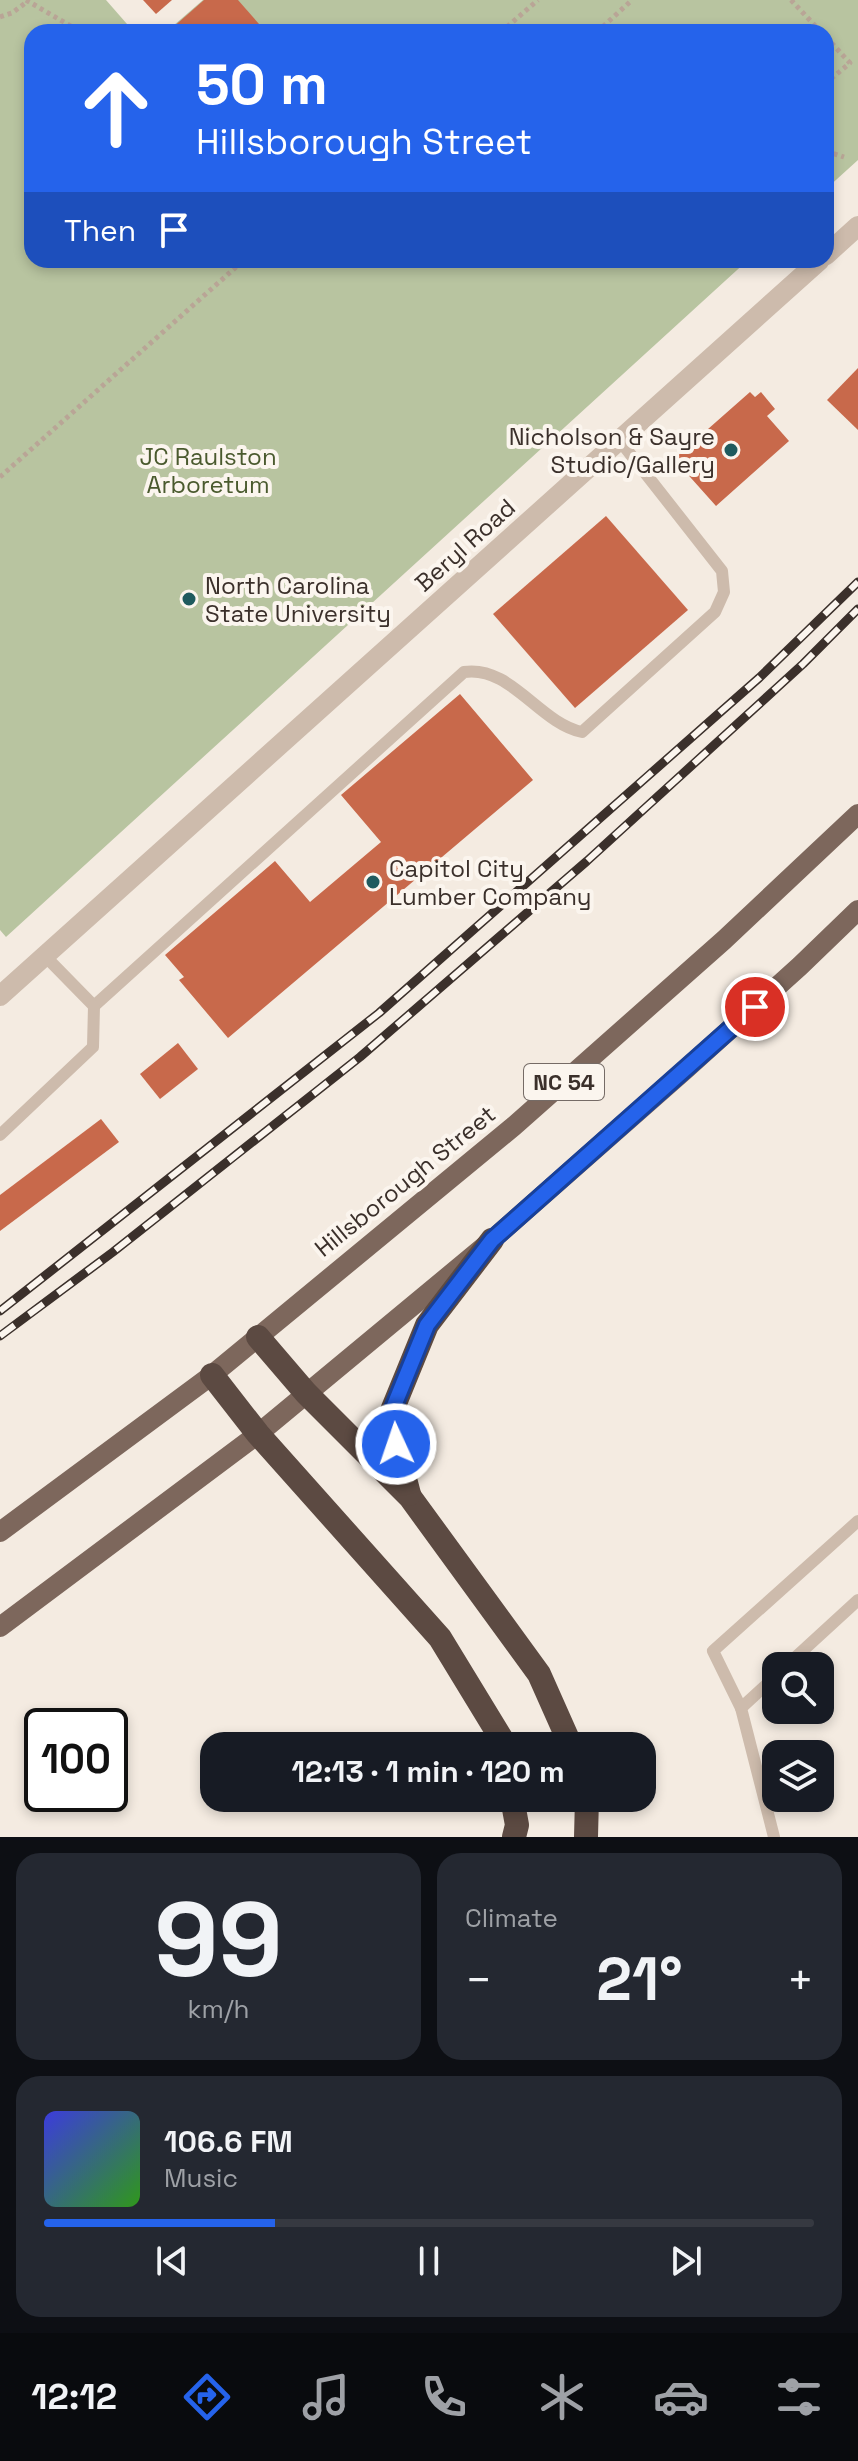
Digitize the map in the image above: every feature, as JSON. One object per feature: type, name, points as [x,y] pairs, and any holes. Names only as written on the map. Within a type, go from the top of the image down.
[{"type":"highway","points":[[410,1497],[389,1418],[427,1325],[492,1240]]},
{"type":"highway","points":[[258,1337],[306,1393],[410,1497],[539,1674],[565,1732]]},
{"type":"highway","points":[[212,1375],[258,1434],[440,1638],[497,1732]]},
{"type":"highway","points":[[514,1837],[517,1825],[515,1812]]},
{"type":"highway","points":[[586,1837],[587,1812]]},
{"type":"main road","name":"Hillsborough Street","points":[[0,1532],[212,1375],[514,1126],[724,940],[858,814]]},
{"type":"main road","name":"NC 54","points":[[0,1627],[258,1434],[492,1240],[697,1059],[858,910]]},
{"type":"street","points":[[834,248],[858,226]]},
{"type":"street","name":"Beryl Road","points":[[0,996],[811,268]]},
{"type":"lane","points":[[94,1006],[464,672],[479,670],[499,678],[568,729],[582,732],[715,612],[724,592],[722,571],[620,441]]},
{"type":"lane","points":[[0,1135],[93,1047],[94,1006],[45,956]]},
{"type":"lane","points":[[774,1837],[741,1708],[713,1651],[858,1521]]},
{"type":"lane","points":[[801,1652],[858,1600]]},
{"type":"lane","points":[[741,1708],[762,1689]]},
{"type":"path","points":[[0,17],[12,13],[27,0],[68,24]]},
{"type":"path","points":[[510,24],[538,0]]},
{"type":"path","points":[[607,24],[632,0]]},
{"type":"path","points":[[791,0],[814,24]]},
{"type":"path","points":[[834,46],[850,63],[834,76]]},
{"type":"path","points":[[834,154],[844,157]]},
{"type":"path","points":[[0,477],[235,268]]},
{"type":"green space","name":"JC Raulston Arboretum","points":[[0,0],[106,0],[127,24],[24,24],[24,268],[739,268],[6,937],[0,930]]},
{"type":"green space","points":[[203,0],[858,0],[858,160],[834,182],[834,24],[175,24]]},
{"type":"building","points":[[143,0],[172,0],[156,14]]},
{"type":"building","points":[[204,0],[238,0],[259,24],[177,24]]},
{"type":"building","points":[[858,368],[858,430],[827,400]]},
{"type":"building","name":"Nicholson & Sayre Studio/Gallery","points":[[750,392],[755,397],[761,392],[775,409],[767,416],[789,441],[716,506],[674,459]]},
{"type":"building","points":[[606,516],[688,610],[575,708],[493,614]]},
{"type":"building","name":"Capitol City Lumber Company","points":[[460,694],[533,780],[228,1038],[179,980],[184,977],[165,955],[275,861],[310,902],[381,842],[341,795]]},
{"type":"building","points":[[178,1043],[198,1069],[160,1099],[140,1074]]},
{"type":"building","points":[[101,1119],[119,1142],[0,1231],[0,1195]]},
{"type":"railway","points":[[0,1311],[379,1013],[759,678],[858,582]]},
{"type":"railway","points":[[0,1336],[113,1252],[360,1057],[587,861],[803,664],[858,609]]},
{"type":"place","name":"Nicholson & Sayre Studio/Gallery","points":[[731,450]]},
{"type":"place","name":"North Carolina State University","points":[[189,599]]},
{"type":"place","name":"Capitol City Lumber Company","points":[[373,882]]},
{"type":"route","points":[[396,1444],[389,1418],[427,1325],[492,1240],[755,1007]]}]
